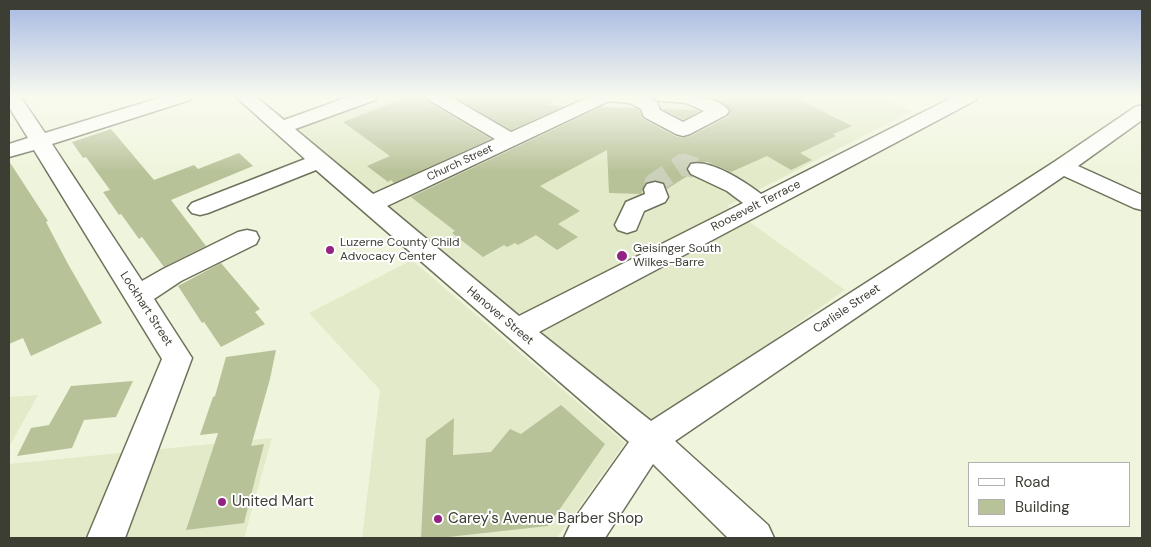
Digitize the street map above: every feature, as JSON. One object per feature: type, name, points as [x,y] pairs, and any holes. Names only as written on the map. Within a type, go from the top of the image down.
[{"type":"street","name":"Lockhart Street","points":[[27,122],[177,358],[106,538]]},
{"type":"street","points":[[9,151],[101,122]]},
{"type":"street","name":"Hanover Street","points":[[273,122],[517,330],[650,440],[755,538]]},
{"type":"street","points":[[280,128],[298,122]]},
{"type":"street","points":[[479,122],[510,140]]},
{"type":"street","name":"Church Street","points":[[370,205],[551,122]]},
{"type":"street","points":[[667,122],[683,130],[699,122]]},
{"type":"street","name":"Roosevelt Terrace","points":[[517,330],[920,122]]},
{"type":"street","name":"Carlisle Street","points":[[583,538],[650,440],[1062,167],[1127,122]]},
{"type":"street","points":[[200,208],[319,161]]},
{"type":"street","points":[[1062,167],[1142,203]]},
{"type":"street","points":[[699,169],[735,186],[760,204]]},
{"type":"street","points":[[627,225],[634,207],[657,197],[655,189]]},
{"type":"street","points":[[138,297],[172,275],[247,238]]},
{"type":"shaded area","name":"Geisinger South Wilkes-Barre","points":[[314,122],[892,122],[727,206],[845,290],[654,425],[516,314],[297,128]]},
{"type":"shaded area","points":[[412,260],[625,443],[557,538],[362,538],[380,390],[309,313]]},
{"type":"shaded area","points":[[38,395],[9,447],[9,397]]},
{"type":"shaded area","points":[[272,438],[244,538],[9,538],[9,464]]},
{"type":"building","points":[[343,122],[461,122],[491,139],[394,183],[391,180],[388,182],[367,166],[390,156]]},
{"type":"building","points":[[496,122],[530,122],[511,130]]},
{"type":"building","points":[[570,122],[648,122],[675,136],[682,138],[691,136],[718,122],[843,122],[852,126],[833,134],[836,136],[800,153],[812,160],[791,170],[767,156],[731,172],[708,162],[691,162],[686,168],[689,175],[667,189],[663,182],[655,180],[647,182],[641,194],[609,193],[607,150],[540,186],[580,211],[558,224],[578,237],[557,250],[536,235],[518,245],[515,243],[507,247],[504,245],[483,257],[452,233],[455,231],[411,197]]},
{"type":"building","points":[[111,129],[154,180],[194,165],[198,169],[239,153],[253,166],[171,200],[206,246],[164,267],[142,237],[139,239],[121,214],[119,215],[103,192],[110,190],[86,157],[83,158],[72,142]]},
{"type":"building","points":[[9,161],[48,221],[46,222],[68,264],[102,323],[31,356],[23,338],[9,344]]},
{"type":"building","points":[[221,263],[260,309],[255,312],[265,324],[221,347],[204,322],[202,323],[178,286]]},
{"type":"building","points":[[276,350],[270,379],[251,446],[264,444],[244,523],[186,530],[218,433],[200,435],[213,397],[215,396],[226,357]]},
{"type":"building","points":[[133,381],[116,417],[84,420],[72,448],[17,456],[31,428],[49,425],[71,386]]},
{"type":"building","points":[[561,405],[605,444],[548,526],[439,538],[421,538],[426,439],[454,418],[453,455],[491,452],[510,429],[521,434]]},
{"type":"tunnel","points":[[655,189],[655,183],[683,164],[699,169]]},
{"type":"place","name":"Luzerne County Child Advocacy Center","points":[[330,250]]},
{"type":"place","name":"Geisinger South Wilkes-Barre","points":[[622,256]]},
{"type":"place","name":"United Mart","points":[[222,502]]},
{"type":"place","name":"Carey's Avenue Barber Shop","points":[[438,519]]}]
